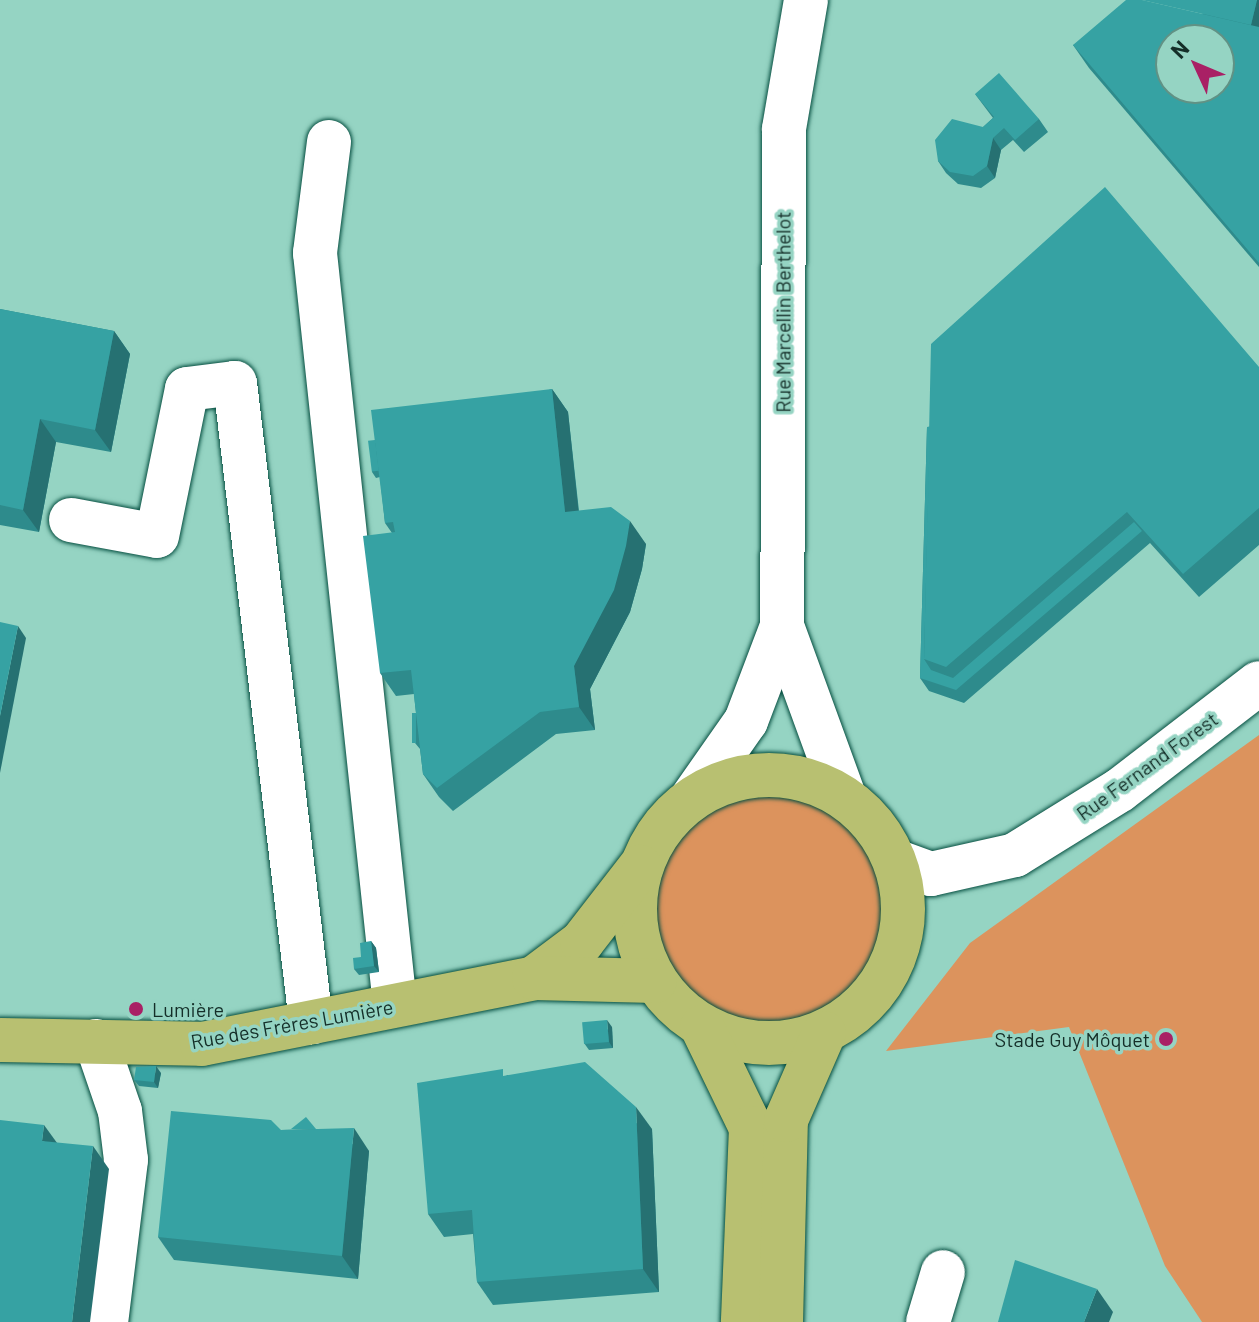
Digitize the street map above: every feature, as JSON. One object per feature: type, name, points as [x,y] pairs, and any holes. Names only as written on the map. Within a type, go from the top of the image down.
[{"type":"main road","points":[[702,1027],[742,1041],[784,1044],[824,1033],[858,1010],[885,979],[903,914],[895,861],[875,824],[844,796],[807,779],[767,774],[727,780],[692,798],[661,828],[641,865],[634,905],[639,945],[655,981],[702,1027],[751,1128],[743,1322]]},
{"type":"main road","name":"Rue des Frères Lumière","points":[[534,978],[582,942],[641,865]]},
{"type":"main road","name":"Rue des Frères Lumière","points":[[0,1040],[202,1044],[534,978],[655,981]]},
{"type":"main road","points":[[781,1322],[786,1120],[824,1033]]},
{"type":"street","name":"Rue Marcellin Berthelot","points":[[806,0],[784,129],[782,626],[844,796]]},
{"type":"street","points":[[329,142],[315,253],[395,1005]]},
{"type":"street","points":[[71,520],[157,536],[187,389],[235,383],[311,1022]]},
{"type":"street","name":"Rue Marcellin Berthelot","points":[[692,798],[746,721],[782,626]]},
{"type":"street","name":"Rue Fernand Forest","points":[[895,861],[931,874],[1015,855],[1120,790],[1259,683]]},
{"type":"street","points":[[96,1041],[120,1111],[126,1160],[106,1322]]},
{"type":"street","points":[[928,1322],[943,1272]]},
{"type":"shaded area","name":"Stade Guy Môquet","points":[[1259,735],[1259,1322],[1202,1322],[1165,1266],[1069,1027],[886,1051],[970,943]]},
{"type":"shaded area","points":[[767,793],[790,795],[812,802],[851,827],[876,866],[883,888],[883,934],[876,956],[851,995],[812,1020],[790,1027],[767,1029],[744,1027],[722,1020],[683,995],[658,956],[651,934],[649,911],[651,888],[658,866],[683,827],[722,802],[744,795]]},
{"type":"building","points":[[1126,0],[1142,0],[1259,27],[1259,263],[1073,45]]},
{"type":"building","points":[[1142,0],[1257,0],[1251,25]]},
{"type":"building","points":[[999,73],[1039,119],[1015,140],[1004,128],[993,138],[987,166],[973,176],[950,172],[938,161],[935,140],[952,119],[983,127],[994,117],[975,94]]},
{"type":"building","points":[[1105,187],[1259,367],[1259,508],[1183,574],[1127,512],[946,667],[924,659],[931,344]]},
{"type":"building","points":[[0,309],[114,331],[95,430],[40,419],[23,510],[0,505]]},
{"type":"building","points":[[552,389],[565,512],[611,507],[630,521],[614,590],[574,666],[579,707],[540,712],[437,788],[423,774],[411,670],[380,673],[363,536],[395,532],[393,522],[385,523],[371,410]]},
{"type":"building","points":[[927,427],[930,427],[924,659],[931,670],[953,678],[1134,522],[1142,531],[956,690],[920,678]]},
{"type":"building","points":[[375,440],[379,471],[372,472],[368,441]]},
{"type":"building","points":[[0,622],[18,626],[0,716]]},
{"type":"building","points":[[412,713],[416,713],[416,743],[412,743]]},
{"type":"building","points":[[371,941],[374,966],[354,969],[353,958],[361,957],[360,943]]},
{"type":"building","points":[[607,1020],[609,1042],[584,1044],[582,1022]]},
{"type":"building","points":[[585,1062],[636,1107],[643,1269],[477,1282],[472,1210],[428,1214],[417,1083],[503,1069],[503,1076]]},
{"type":"building","points":[[156,1066],[154,1082],[134,1080],[136,1067]]},
{"type":"building","points":[[171,1111],[271,1120],[281,1130],[354,1128],[342,1256],[158,1237]]},
{"type":"building","points":[[306,1117],[316,1129],[291,1129]]},
{"type":"building","points":[[0,1120],[44,1125],[42,1141],[93,1146],[72,1322],[0,1322]]},
{"type":"building","points":[[1015,1260],[1097,1289],[1084,1322],[998,1322]]},
{"type":"place","name":"Lumière","points":[[136,1009]]},
{"type":"place","name":"Stade Guy Môquet","points":[[1166,1039]]}]
